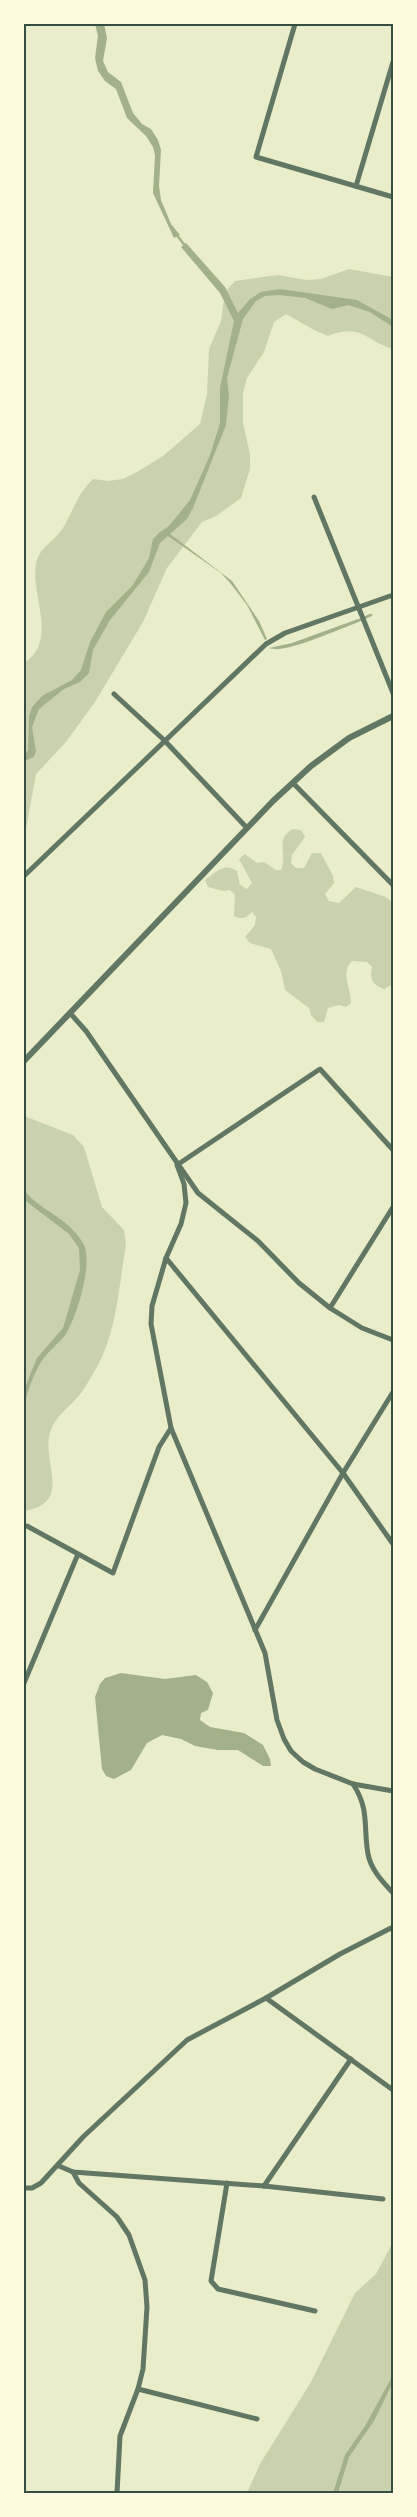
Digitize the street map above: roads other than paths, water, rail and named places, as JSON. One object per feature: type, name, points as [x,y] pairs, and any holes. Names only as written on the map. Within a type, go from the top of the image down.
[{"type":"street","points":[[295,24],[256,157],[393,197]]},
{"type":"street","points":[[356,186],[393,62]]},
{"type":"street","points":[[314,497],[393,693]]},
{"type":"street","points":[[24,876],[268,642],[284,633],[393,595]]},
{"type":"street","points":[[114,694],[164,740],[247,828]]},
{"type":"street","points":[[24,1061],[247,828],[311,766],[349,738],[393,716]]},
{"type":"street","points":[[293,783],[393,885]]},
{"type":"street","points":[[70,1013],[86,1031],[177,1165],[204,1198],[258,1241],[299,1283],[330,1308],[362,1328],[393,1340]]},
{"type":"street","points":[[177,1165],[320,1069],[393,1150]]},
{"type":"street","points":[[177,1165],[184,1184],[186,1203],[181,1224],[166,1258],[152,1306],[151,1324],[171,1428],[256,1630],[264,1653],[277,1720],[291,1751],[303,1762],[353,1784],[393,1792]]},
{"type":"street","points":[[330,1308],[393,1207]]},
{"type":"street","points":[[166,1258],[343,1473],[393,1544]]},
{"type":"street","points":[[256,1630],[343,1473],[393,1392]]},
{"type":"street","points":[[27,1526],[113,1573],[159,1447],[171,1428]]},
{"type":"street","points":[[24,1683],[78,1554]]},
{"type":"street","points":[[353,1784],[362,1798],[367,1816],[368,1856],[375,1871],[393,1893]]},
{"type":"street","points":[[24,2188],[32,2188],[41,2183],[83,2137],[187,2040],[266,1998],[340,1954],[393,1926]]},
{"type":"street","points":[[266,1998],[393,2090]]},
{"type":"street","points":[[264,2186],[350,2059]]},
{"type":"street","points":[[58,2166],[73,2172],[264,2186],[383,2199]]},
{"type":"street","points":[[73,2172],[79,2183],[117,2216],[129,2235],[145,2280],[147,2307],[143,2369],[138,2390],[120,2436],[117,2493]]},
{"type":"street","points":[[227,2183],[211,2281],[218,2289],[315,2311]]},
{"type":"street","points":[[138,2390],[257,2419]]},
{"type":"waterway","points":[[176,234],[186,247]]},
{"type":"waterway","points":[[355,622],[371,615]]}]
